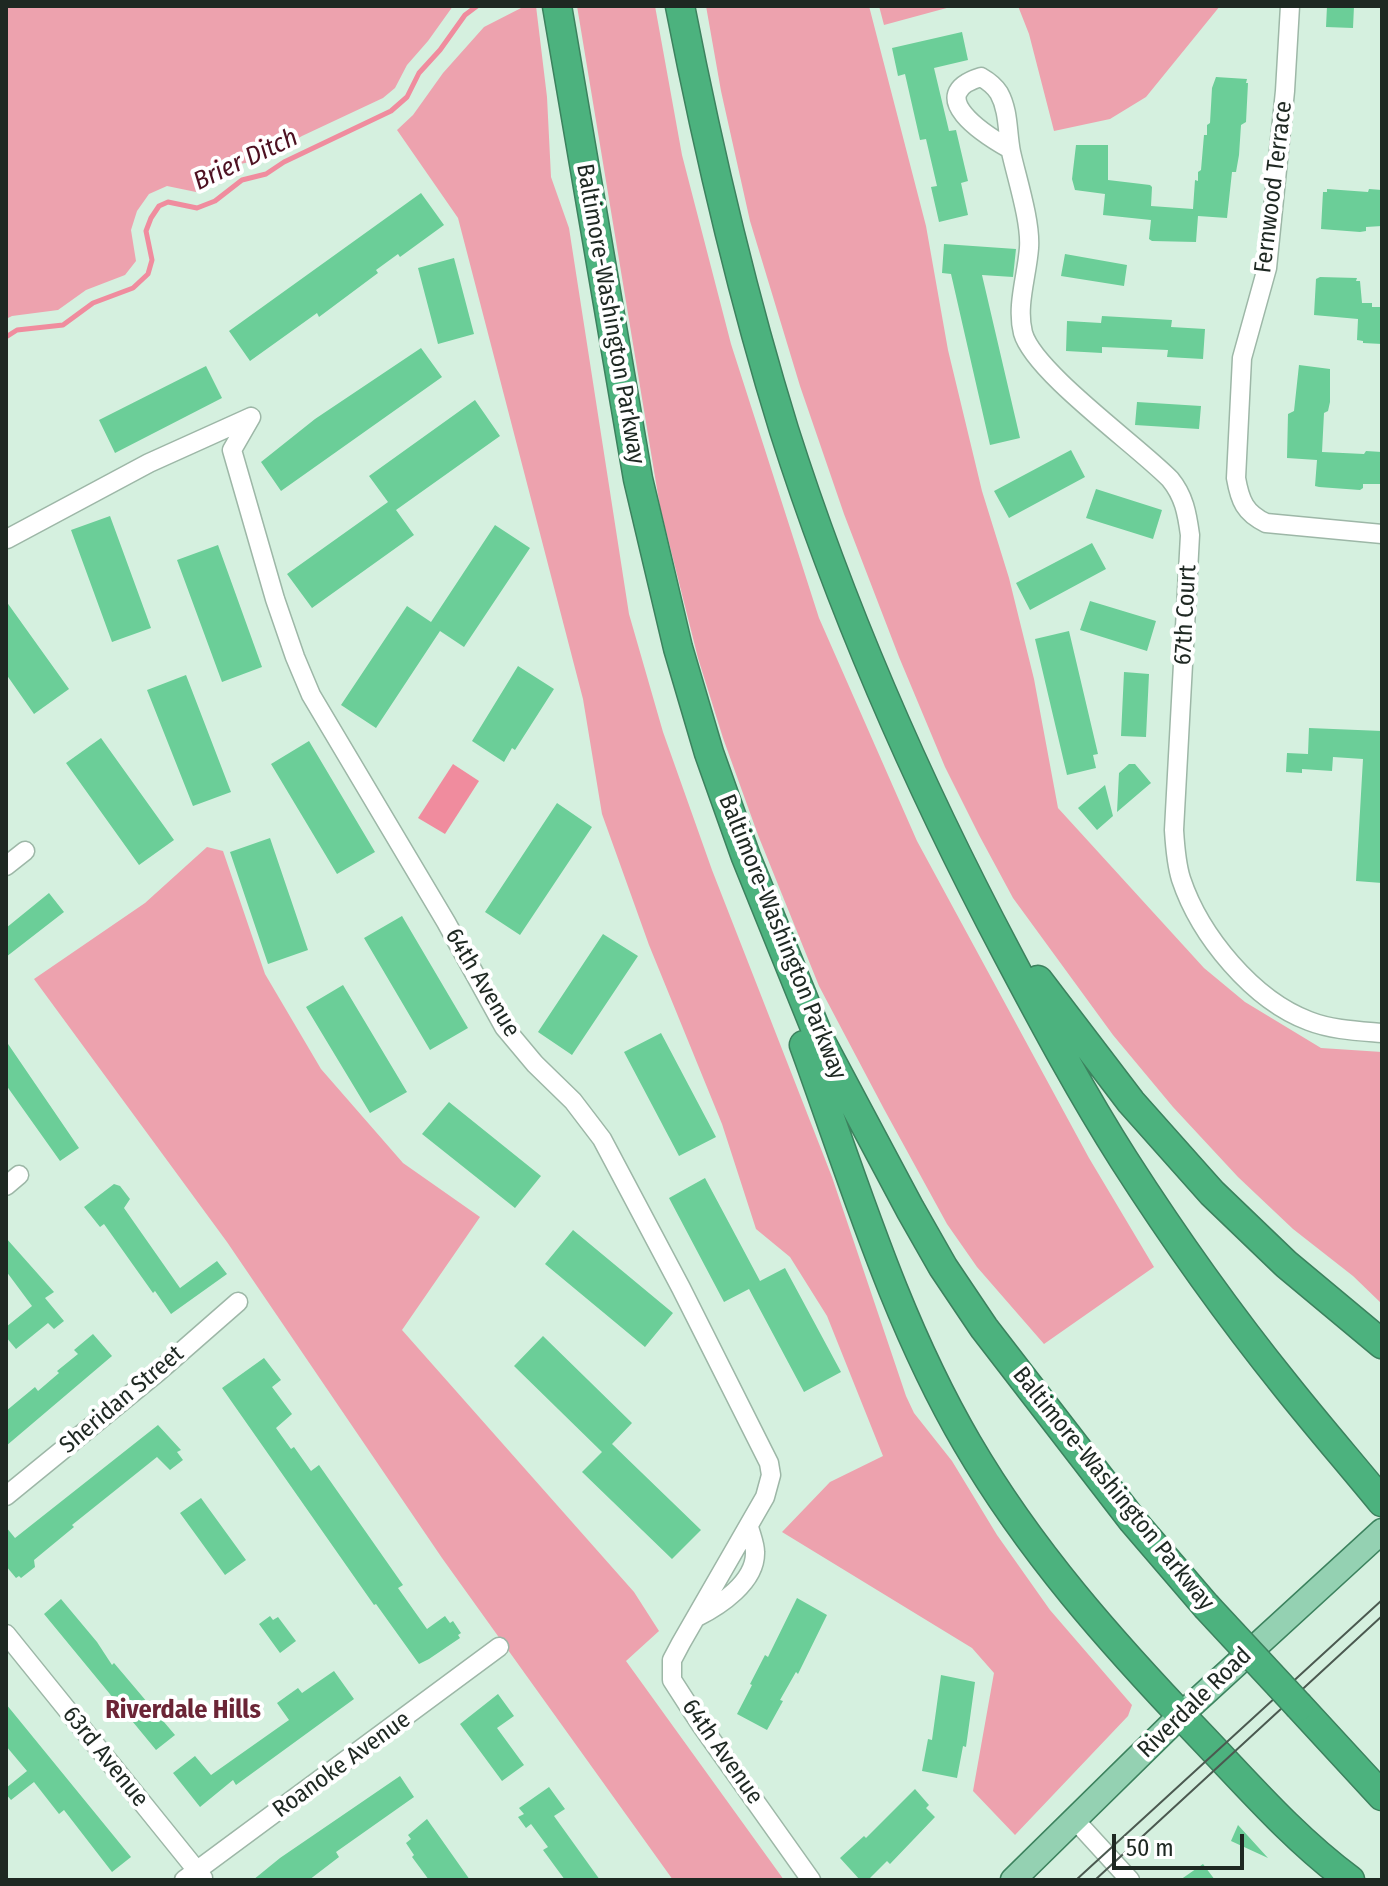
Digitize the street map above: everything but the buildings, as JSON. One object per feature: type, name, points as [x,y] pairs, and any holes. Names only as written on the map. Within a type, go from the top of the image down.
[{"type":"highway","name":"Baltimore-Washington Parkway","points":[[557,6],[638,479],[678,648],[709,753],[746,857],[820,1040],[855,1110],[943,1267],[984,1328],[1083,1458],[1206,1606],[1382,1796]]},
{"type":"highway","points":[[680,6],[721,202],[785,433],[825,547],[914,767],[1065,1063],[1125,1161],[1230,1313],[1284,1384],[1382,1502]]},
{"type":"highway","points":[[947,836],[1048,996],[1173,1151],[1275,1254],[1382,1344]]},
{"type":"highway","points":[[746,857],[794,1016],[883,1259],[932,1377],[967,1442],[1042,1557],[1076,1600],[1281,1818],[1350,1880]]},
{"type":"main road","name":"Riverdale Road","points":[[1013,1880],[1181,1715],[1382,1531]]},
{"type":"street","name":"Fernwood Terrace","points":[[1290,6],[1285,91],[1267,268],[1242,358],[1238,488],[1245,509],[1252,517],[1266,523],[1382,534]]},
{"type":"street","name":"67th Court","points":[[1010,149],[1030,245],[1022,294],[1024,336],[1032,350],[1064,385],[1170,479],[1180,492],[1186,509],[1190,535],[1174,830],[1181,878],[1197,915],[1214,941],[1248,982],[1268,999],[1311,1022],[1333,1029],[1382,1033]]},
{"type":"street","name":"64th Avenue","points":[[7,539],[149,463],[251,417],[232,450],[275,599],[311,695],[446,922],[504,1027],[535,1064],[573,1101],[602,1139],[769,1463],[771,1475],[765,1497],[749,1527],[755,1554],[745,1579],[717,1607],[695,1618],[672,1660],[672,1680],[811,1880]]},
{"type":"street","points":[[6,866],[25,851]]},
{"type":"street","name":"Sheridan Street","points":[[6,1496],[238,1302]]},
{"type":"street","name":"63rd Avenue","points":[[6,1634],[195,1877]]},
{"type":"street","name":"Roanoke Avenue","points":[[195,1877],[499,1647]]},
{"type":"street","points":[[1075,1820],[1130,1880]]},
{"type":"shaded area","points":[[6,6],[453,6],[407,65],[395,88],[383,98],[302,136],[260,160],[235,165],[207,188],[196,192],[167,186],[149,194],[137,211],[131,230],[136,261],[125,275],[86,290],[58,310],[6,319]]},
{"type":"shaded area","points":[[525,6],[536,6],[547,97],[551,177],[569,228],[629,614],[663,732],[712,870],[832,1177],[914,1413],[952,1461],[997,1535],[1050,1610],[1132,1705],[1128,1716],[1015,1835],[973,1791],[994,1673],[972,1648],[782,1532],[830,1482],[883,1456],[827,1316],[790,1257],[756,1229],[722,1124],[649,945],[602,814],[583,699],[458,218],[397,130],[413,115],[443,73],[484,27]]},
{"type":"shaded area","points":[[577,6],[655,6],[682,155],[731,344],[819,618],[917,841],[1089,1158],[1154,1267],[1044,1344],[977,1267],[947,1224],[884,1109],[819,986],[723,738],[698,658],[660,507]]},
{"type":"shaded area","points":[[706,6],[869,6],[926,226],[948,350],[982,491],[1009,578],[1034,679],[1058,808],[1204,968],[1245,1002],[1321,1048],[1382,1052],[1382,1304],[1353,1276],[1293,1229],[1238,1177],[1173,1107],[1113,1035],[1013,898],[979,835],[945,767],[899,657],[844,514],[800,386],[750,221]]},
{"type":"shaded area","points":[[879,6],[954,6],[884,25]]},
{"type":"shaded area","points":[[1018,6],[1220,6],[1146,97],[1110,119],[1054,131],[1029,34]]},
{"type":"shaded area","points":[[453,764],[479,781],[445,834],[418,818]]},
{"type":"shaded area","points":[[207,847],[223,851],[265,974],[321,1069],[403,1163],[480,1217],[402,1330],[634,1592],[659,1631],[626,1661],[784,1880],[673,1880],[442,1558],[227,1242],[34,979],[145,903]]},
{"type":"waterway","name":"Brier Ditch","points":[[6,337],[17,330],[63,325],[93,303],[133,288],[148,274],[152,260],[146,231],[159,206],[168,202],[197,208],[215,201],[242,180],[266,174],[284,162],[391,111],[407,97],[419,73],[465,15],[477,6]]},
{"type":"tram line","points":[[1076,1880],[1382,1600]]},
{"type":"tram line","points":[[1095,1880],[1382,1616]]},
{"type":"district","name":"Riverdale Hills","points":[[183,1711]]}]
